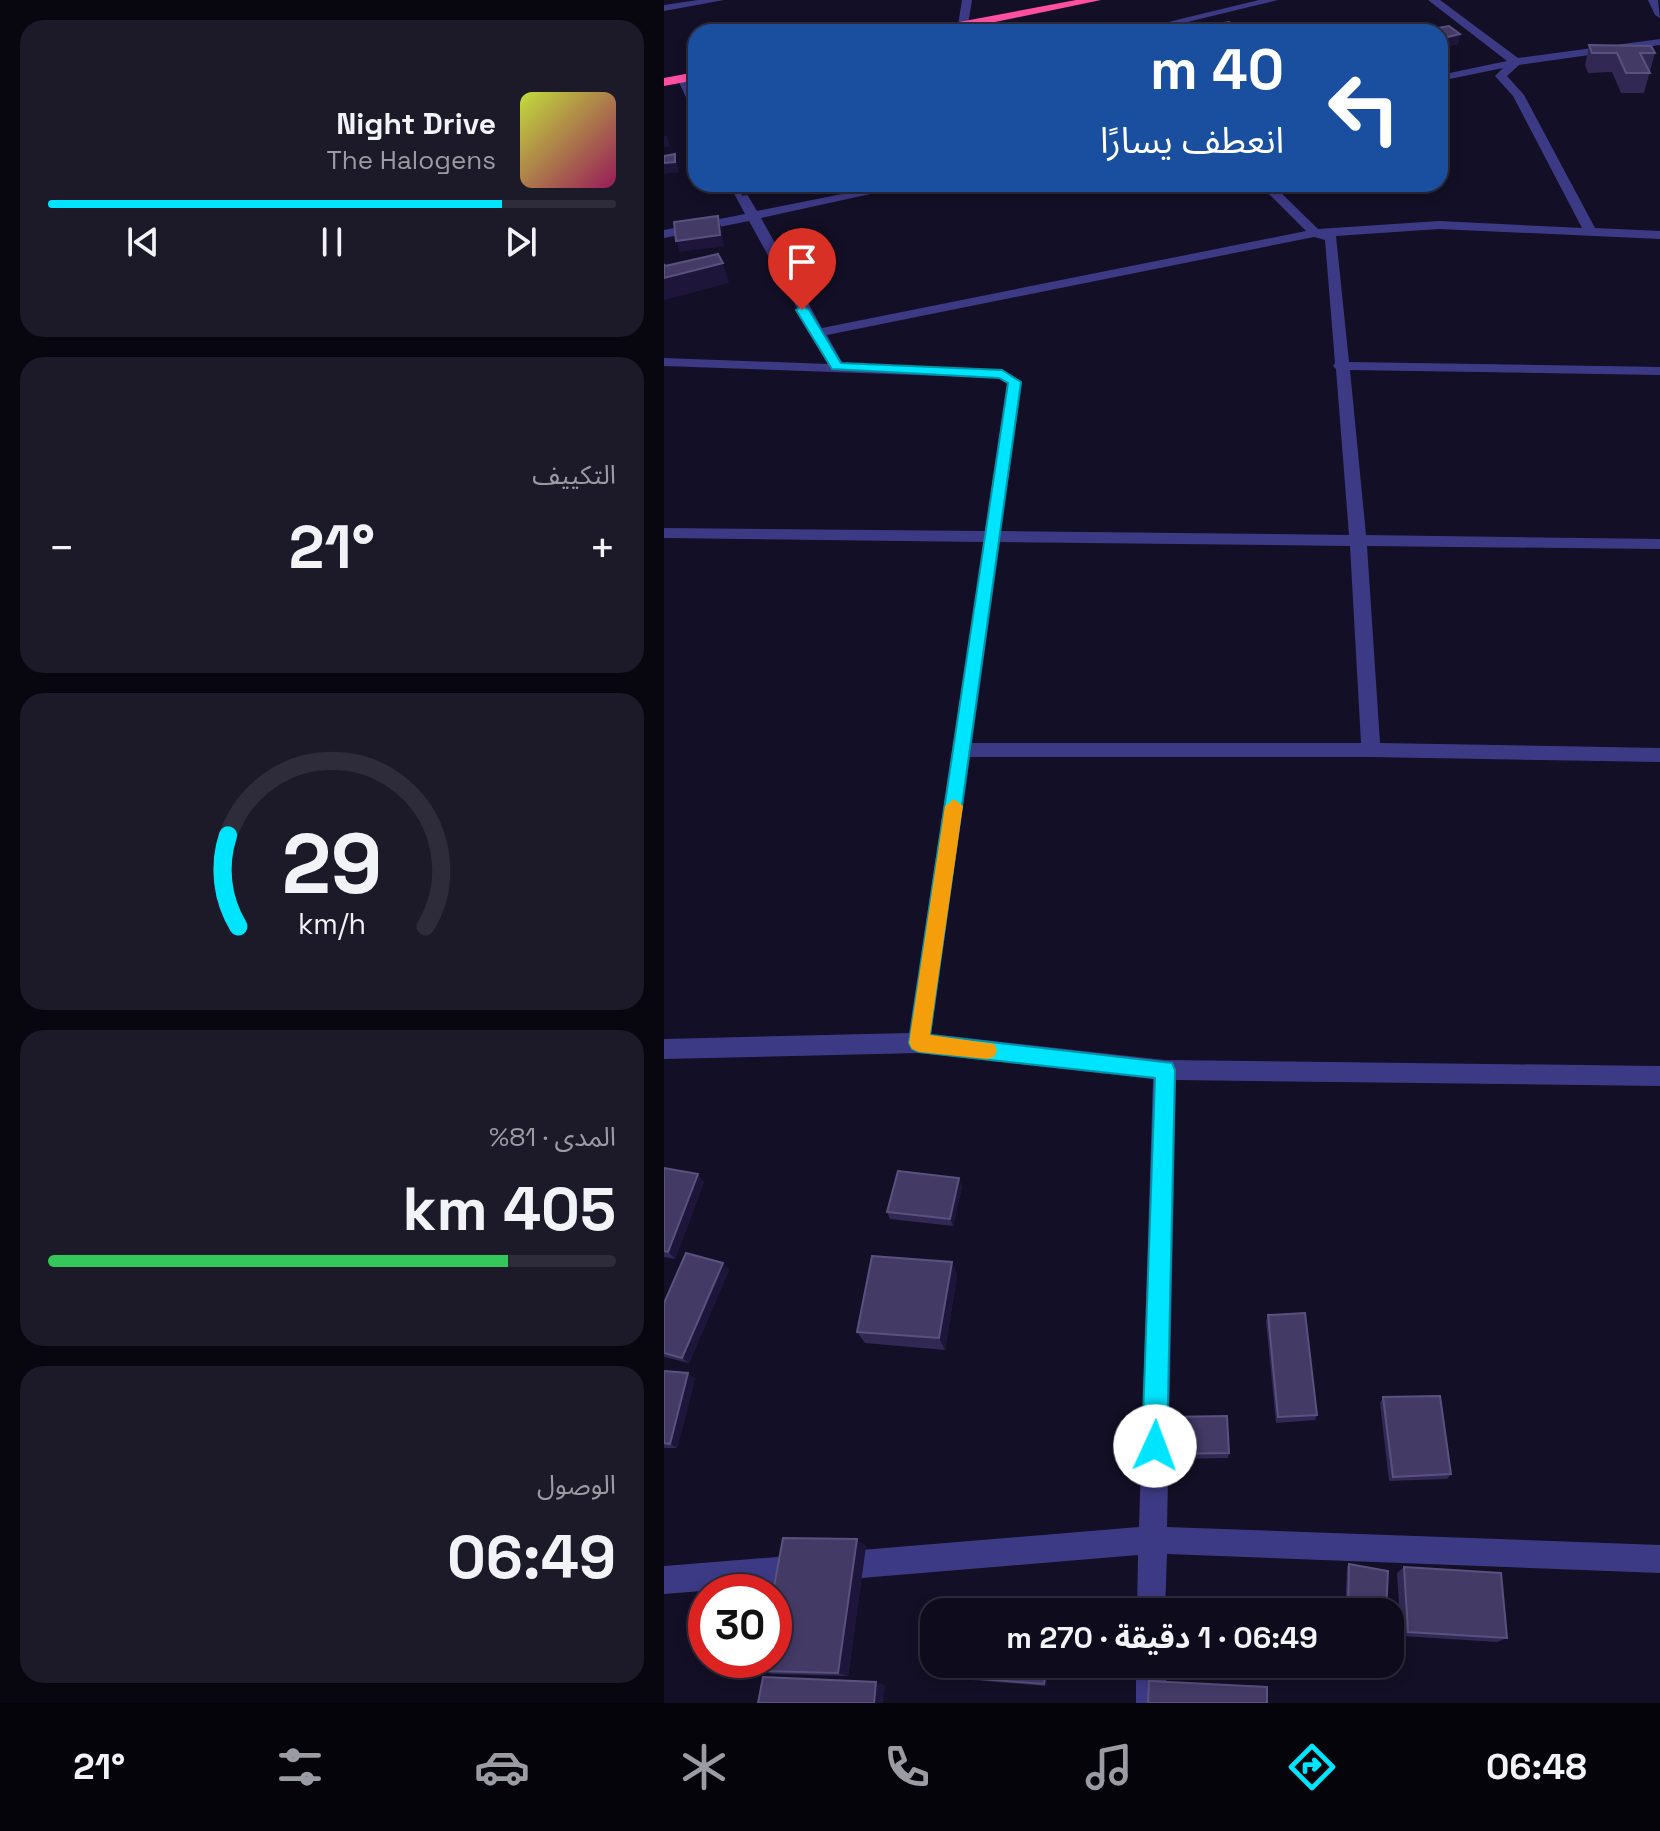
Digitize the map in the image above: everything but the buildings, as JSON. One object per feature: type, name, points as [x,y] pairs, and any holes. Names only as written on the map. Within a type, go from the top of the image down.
[{"type":"highway","points":[[968,24],[1095,0]]},
{"type":"highway","points":[[664,82],[688,77]]},
{"type":"street","points":[[664,8],[719,0]]},
{"type":"street","points":[[963,24],[967,0]]},
{"type":"street","points":[[1167,24],[1273,0]]},
{"type":"street","points":[[1433,0],[1516,62]]},
{"type":"street","points":[[1653,0],[1660,15]]},
{"type":"street","points":[[1448,76],[1516,62],[1660,42]]},
{"type":"street","points":[[1516,62],[1501,76],[1518,95],[1591,233]]},
{"type":"street","points":[[739,192],[837,366]]},
{"type":"street","points":[[664,234],[869,192]]},
{"type":"street","points":[[1273,192],[1315,233],[1331,238],[1340,366],[1358,539],[1371,750]]},
{"type":"street","points":[[816,333],[1315,233],[1439,225],[1660,235]]},
{"type":"street","points":[[664,362],[1002,374],[1015,382],[919,1043]]},
{"type":"street","points":[[1340,366],[1660,371]]},
{"type":"street","points":[[664,533],[1660,544]]},
{"type":"street","points":[[962,750],[1371,750],[1660,755]]},
{"type":"street","points":[[664,1049],[919,1043],[1165,1070],[1660,1076]]},
{"type":"street","points":[[1151,1598],[1165,1070]]},
{"type":"street","points":[[664,1580],[1152,1540],[1660,1559]]},
{"type":"street","points":[[1151,1678],[1151,1703]]},
{"type":"slow traffic","points":[[954,806],[919,1043],[987,1050]]},
{"type":"route","points":[[802,310],[837,366],[1002,374],[1015,382],[919,1043],[1165,1070],[1155,1446]]}]
